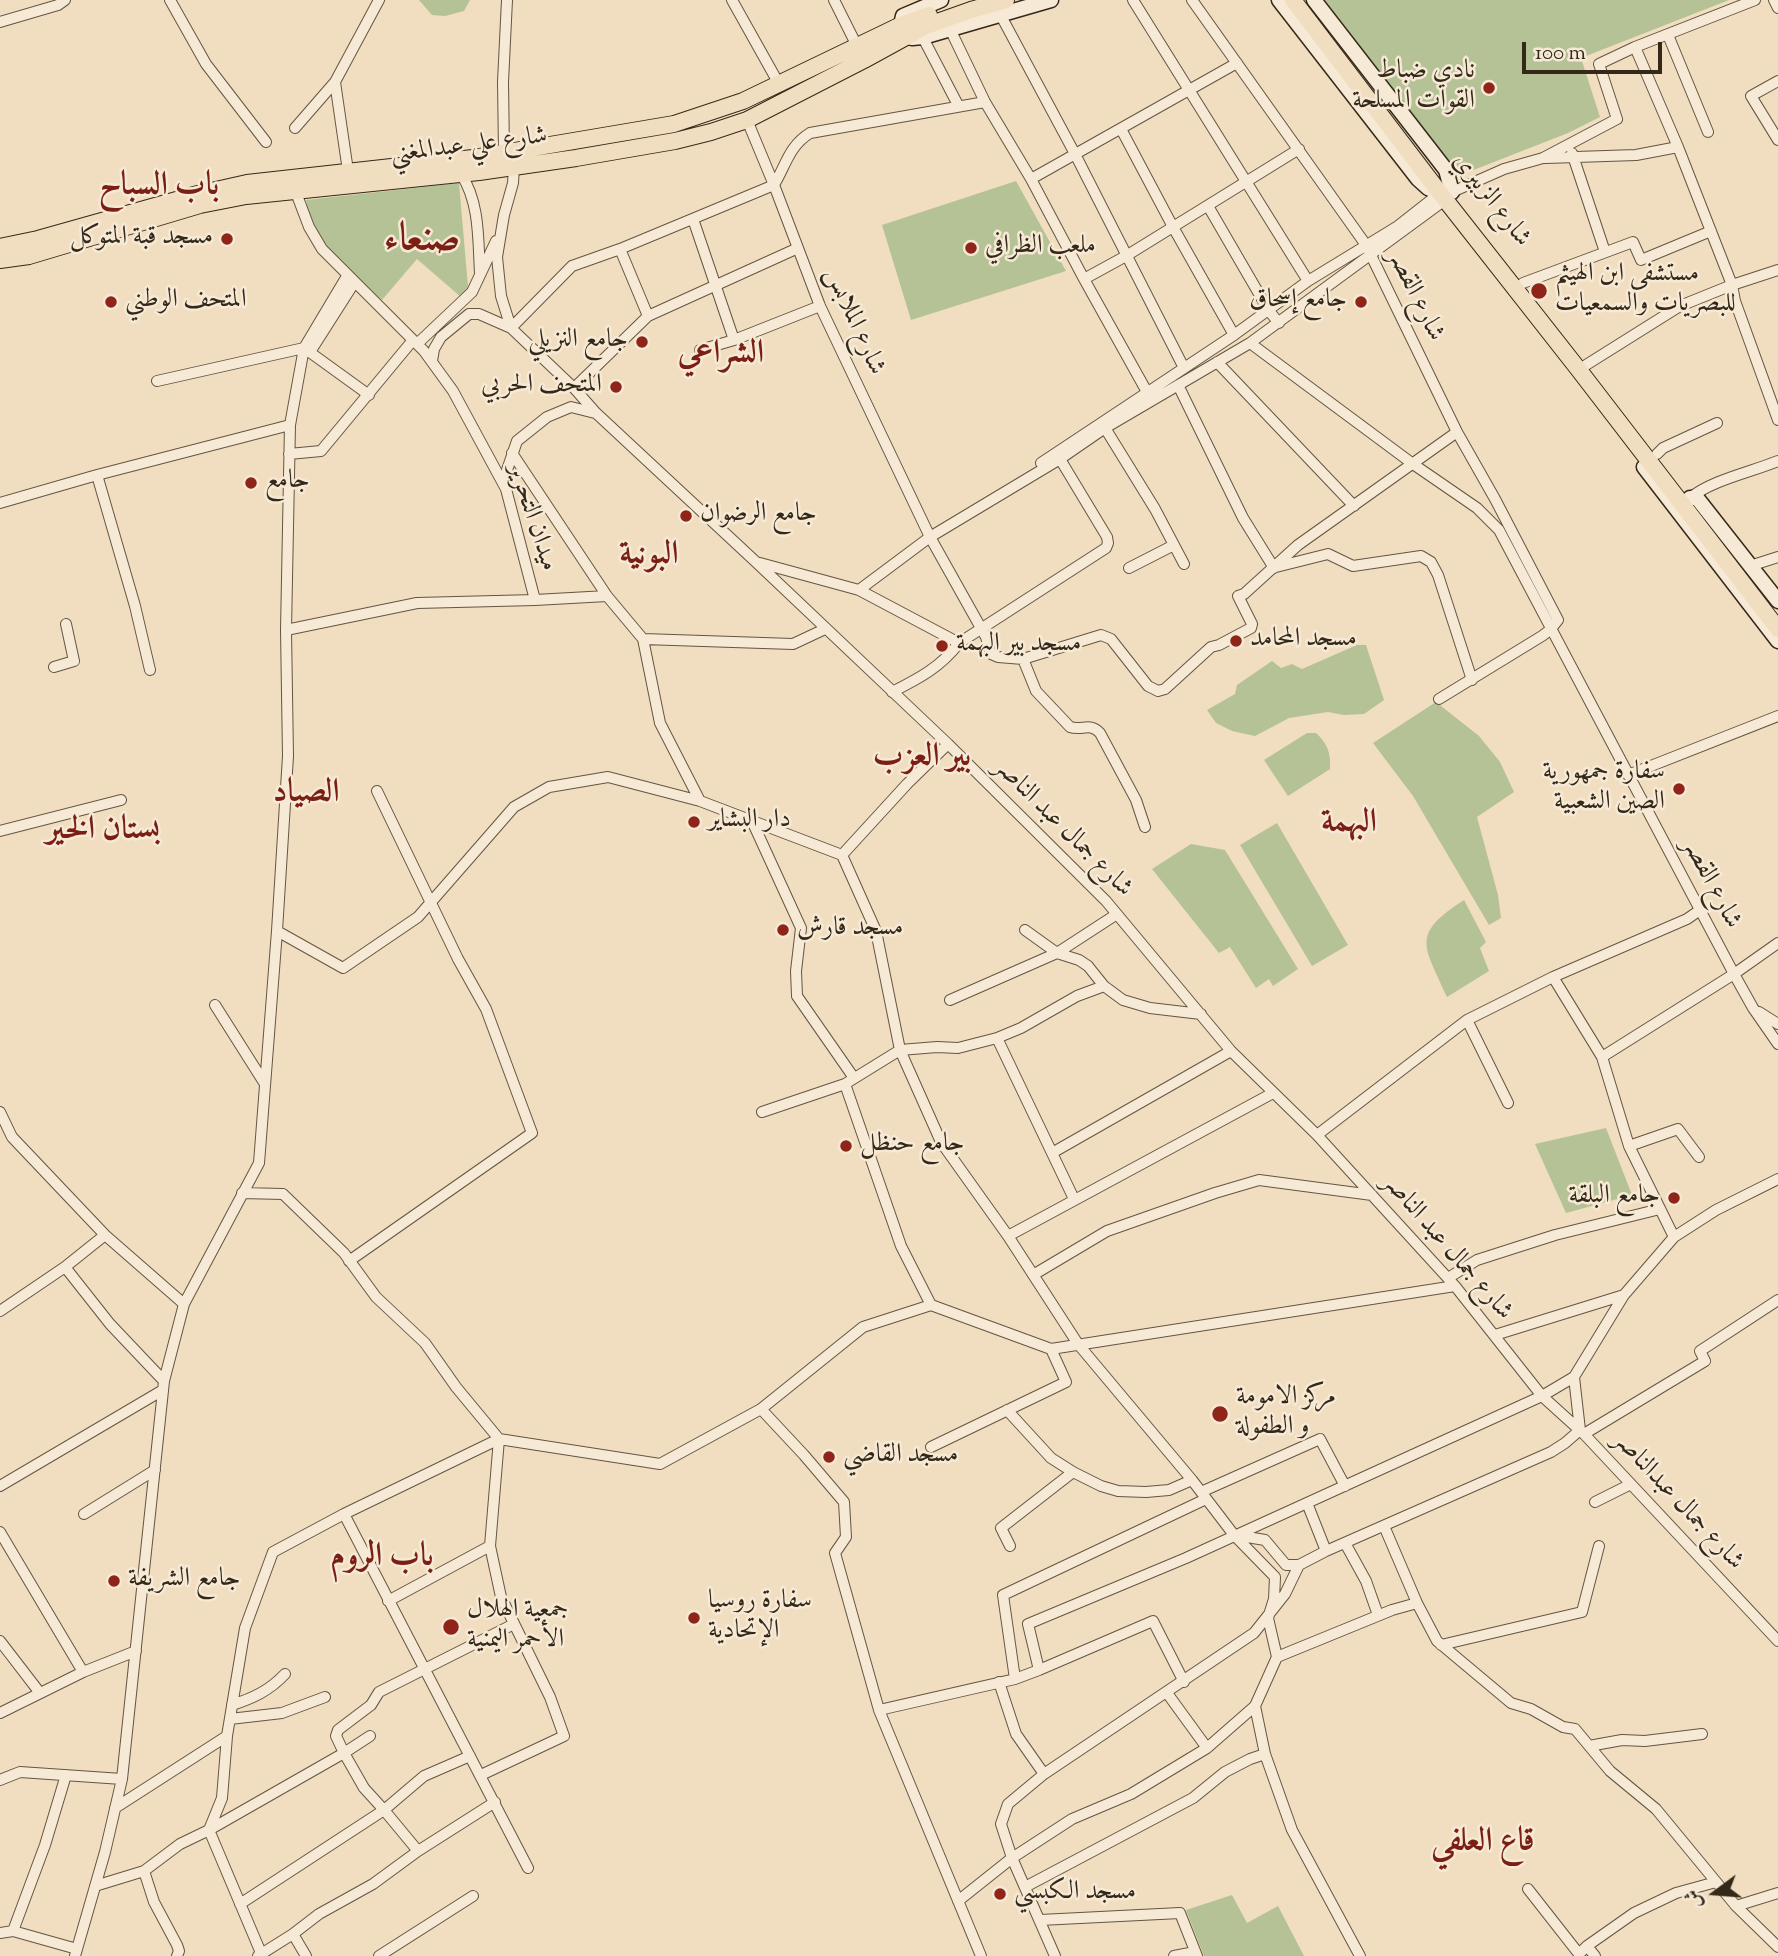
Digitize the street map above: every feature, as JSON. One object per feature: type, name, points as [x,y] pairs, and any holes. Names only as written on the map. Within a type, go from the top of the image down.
[{"type":"main road","points":[[915,31],[903,16],[941,0]]},
{"type":"main road","points":[[915,31],[974,0]]},
{"type":"main road","points":[[915,31],[971,10],[1051,0]]},
{"type":"main road","points":[[1279,0],[1418,180],[1428,188],[1446,195],[1446,170],[1314,0]]},
{"type":"main road","name":"شارع الزبيري","points":[[1293,0],[1446,195],[1523,283],[1778,612]]},
{"type":"main road","name":"شارع الزبيري","points":[[1305,0],[1468,229],[1778,629]]},
{"type":"main road","points":[[915,31],[950,29],[1003,7]]},
{"type":"main road","name":"شارع علي عبدالمغني","points":[[0,247],[247,183],[473,158],[674,124],[743,101],[857,46],[915,31]]},
{"type":"main road","name":"شارع علي عبدالمغني","points":[[0,260],[22,257],[200,205],[246,196],[514,167],[675,141],[711,132],[747,120],[915,31]]},
{"type":"main road","name":"شارع الزبيري","points":[[1468,229],[1484,260],[1778,641]]},
{"type":"main road","name":"شارع الزبيري","points":[[1690,498],[1696,498],[1778,601]]},
{"type":"street","points":[[170,0],[206,64],[266,142]]},
{"type":"street","points":[[295,128],[335,82],[379,0]]},
{"type":"street","points":[[504,152],[503,82],[508,0]]},
{"type":"street","points":[[732,0],[779,84]]},
{"type":"street","points":[[834,0],[857,46]]},
{"type":"street","points":[[1133,0],[1308,281]]},
{"type":"street","name":"شارع القصر","points":[[1192,0],[1372,256],[1457,432],[1558,620],[1550,630]]},
{"type":"street","points":[[972,511],[1234,335],[1308,281],[1446,195],[1504,169],[1544,158],[1617,119],[1599,64],[1634,47],[1755,0]]},
{"type":"street","points":[[1774,0],[1778,8]]},
{"type":"street","points":[[0,22],[59,2]]},
{"type":"street","points":[[1003,7],[1074,154],[1184,368]]},
{"type":"street","points":[[950,29],[985,102],[1031,179],[1147,392]]},
{"type":"street","points":[[915,31],[958,105]]},
{"type":"street","points":[[1668,35],[1708,132]]},
{"type":"street","points":[[1634,47],[1678,147],[1731,285],[1778,420]]},
{"type":"street","points":[[1031,179],[1237,63]]},
{"type":"street","points":[[1778,81],[1751,96],[1778,140]]},
{"type":"street","points":[[335,82],[348,171]]},
{"type":"street","points":[[511,328],[572,266],[774,185],[798,140],[810,133],[985,102]]},
{"type":"street","name":"شارع الملابس","points":[[747,120],[820,306],[930,537],[986,638],[990,654],[1023,659]]},
{"type":"street","points":[[1121,129],[1234,335]]},
{"type":"street","points":[[1568,145],[1605,252]]},
{"type":"street","points":[[1544,158],[1636,155],[1678,147]]},
{"type":"street","points":[[1084,279],[1299,149]]},
{"type":"street","points":[[511,328],[498,283],[497,257],[514,167]]},
{"type":"street","points":[[461,174],[469,186],[474,202],[481,277]]},
{"type":"street","name":"ميدان التحرير","points":[[295,190],[322,249],[415,342],[453,391],[506,489],[535,600]]},
{"type":"street","points":[[859,590],[930,537],[1060,459],[1105,428],[1251,343],[1372,256],[1446,195]]},
{"type":"street","points":[[1208,206],[1269,311],[1279,323]]},
{"type":"street","points":[[693,219],[734,340]]},
{"type":"street","points":[[289,454],[321,451],[415,342],[467,298],[481,277],[502,228]]},
{"type":"street","points":[[1523,283],[1633,242],[1641,260],[1710,231]]},
{"type":"street","points":[[574,388],[648,316],[798,248]]},
{"type":"street","points":[[620,249],[648,316]]},
{"type":"street","points":[[0,268],[22,257]]},
{"type":"street","points":[[1586,365],[1680,306],[1731,285],[1778,270]]},
{"type":"street","points":[[0,1933],[13,1931],[76,1952],[122,1779],[163,1385],[184,1304],[258,1163],[288,756],[286,630],[290,425],[307,350],[351,279]]},
{"type":"street","points":[[699,350],[734,340],[820,306]]},
{"type":"street","points":[[432,361],[434,349],[441,337],[471,313],[511,328]]},
{"type":"street","name":"شارع جمال عبد الناصر","points":[[511,328],[574,388],[596,413],[948,744],[1106,901],[1231,1051],[1317,1135],[1451,1282],[1542,1396]]},
{"type":"street","name":"شارع القصر","points":[[1251,343],[1413,464],[1477,508],[1499,530],[1734,974],[1778,1044]]},
{"type":"street","points":[[157,382],[307,350],[369,395]]},
{"type":"street","points":[[1217,362],[1354,506]]},
{"type":"street","points":[[1178,385],[1243,518],[1274,568]]},
{"type":"street","points":[[506,489],[507,470],[517,441],[547,417],[570,407],[596,413]]},
{"type":"street","points":[[1657,454],[1663,448],[1717,423]]},
{"type":"street","points":[[0,503],[290,425]]},
{"type":"street","points":[[1105,428],[1155,509],[1184,564]]},
{"type":"street","points":[[1145,827],[1136,800],[1100,733],[1086,725],[1076,729],[1070,727],[1036,691],[1023,659],[1101,635],[1111,639],[1147,685],[1158,691],[1166,689],[1211,647],[1251,628],[1252,624],[1238,596],[1244,594],[1298,545],[1457,432]]},
{"type":"street","points":[[512,453],[607,596],[643,639],[660,723],[700,801]]},
{"type":"street","points":[[892,692],[946,660],[959,643],[1106,548],[1107,537],[1060,459]]},
{"type":"street","points":[[1690,498],[1726,480],[1778,461]]},
{"type":"street","points":[[97,475],[135,606],[150,670]]},
{"type":"street","points":[[1477,508],[1495,499]]},
{"type":"street","points":[[1129,568],[1174,545]]},
{"type":"street","points":[[1274,568],[1328,554],[1353,566],[1421,556],[1432,562],[1472,680]]},
{"type":"street","points":[[1751,566],[1778,558]]},
{"type":"street","points":[[756,562],[859,590],[959,643]]},
{"type":"street","points":[[286,630],[417,603],[607,596]]},
{"type":"street","points":[[54,667],[74,661],[66,624]]},
{"type":"street","points":[[643,639],[793,644],[825,629]]},
{"type":"street","points":[[1440,699],[1550,630]]},
{"type":"street","points":[[1628,775],[1778,716]]},
{"type":"street","points":[[842,855],[948,744]]},
{"type":"street","points":[[277,931],[343,968],[418,917],[514,807],[549,787],[608,778],[700,801],[842,855],[876,931],[900,1050],[942,1142],[1078,1343],[1234,1535],[1275,1577],[1274,1599],[1268,1618],[1277,1657],[1255,1706],[1207,1748],[1131,1794],[1072,1819],[1012,1858],[958,1901]]},
{"type":"street","points":[[349,1261],[532,1132],[486,1009],[430,903],[377,791]]},
{"type":"street","points":[[0,831],[121,800]]},
{"type":"street","points":[[752,821],[801,928],[796,971],[797,996],[850,1081],[901,1246],[931,1305]]},
{"type":"street","points":[[1317,1135],[1467,1020],[1553,977],[1687,919],[1700,910]]},
{"type":"street","points":[[950,1000],[1057,953],[1117,914]]},
{"type":"street","points":[[1025,930],[1057,953],[1088,965],[1104,986],[1123,1000],[1150,1008],[1201,1014]]},
{"type":"street","points":[[1602,1057],[1778,943]]},
{"type":"street","points":[[1553,977],[1602,1057],[1629,1146],[1674,1237]]},
{"type":"street","points":[[762,1112],[850,1081],[900,1050],[958,1048],[998,1038],[1077,996],[1104,986]]},
{"type":"street","points":[[215,1005],[265,1084]]},
{"type":"street","points":[[1753,1008],[1778,1024]]},
{"type":"street","points":[[1467,1020],[1508,1103]]},
{"type":"street","points":[[998,1038],[1074,1199]]},
{"type":"street","points":[[1052,1153],[1231,1051]]},
{"type":"street","points":[[1008,1236],[1273,1093]]},
{"type":"street","points":[[0,1112],[12,1137],[105,1235],[184,1304]]},
{"type":"street","points":[[1629,1146],[1678,1129],[1699,1157]]},
{"type":"street","points":[[1040,1670],[1028,1624],[1174,1563],[1345,1486],[1542,1396],[1574,1377],[1624,1295],[1674,1237],[1716,1210],[1778,1179]]},
{"type":"street","points":[[1033,1275],[1107,1231],[1259,1180],[1372,1195]]},
{"type":"street","points":[[243,1194],[282,1194],[344,1253],[376,1297],[425,1343],[456,1387],[499,1439],[490,1546],[501,1597],[550,1697],[564,1736],[481,1775]]},
{"type":"street","points":[[495,1802],[418,1851],[373,1884],[319,1914],[259,1955],[209,1830],[222,1798],[227,1736],[245,1628],[273,1552],[344,1514],[499,1439],[660,1464],[761,1409],[863,1328],[931,1305],[1051,1349],[1451,1282],[1477,1260],[1555,1235],[1660,1209]]},
{"type":"street","points":[[0,1311],[65,1267],[105,1235]]},
{"type":"street","points":[[65,1267],[163,1385]]},
{"type":"street","points":[[1495,1335],[1624,1295]]},
{"type":"street","points":[[1234,1535],[1265,1540],[1286,1565],[1299,1565],[1551,1452],[1705,1361],[1700,1351],[1778,1300]]},
{"type":"street","points":[[931,1447],[1066,1382],[1051,1349]]},
{"type":"street","points":[[1574,1377],[1582,1432]]},
{"type":"street","points":[[0,1486],[163,1385]]},
{"type":"street","name":"شارع جمال عبدالناصر","points":[[1542,1396],[1582,1432],[1777,1637]]},
{"type":"street","points":[[761,1409],[844,1502],[846,1537],[835,1553],[879,1710],[981,1956]]},
{"type":"street","points":[[1007,1410],[1051,1458],[1101,1486],[1118,1491],[1169,1490],[1192,1480]]},
{"type":"street","points":[[1015,1679],[1003,1595],[1320,1439],[1345,1486]]},
{"type":"street","points":[[84,1514],[155,1470]]},
{"type":"street","points":[[1010,1546],[1001,1528],[1073,1472]]},
{"type":"street","points":[[1594,1502],[1631,1484]]},
{"type":"street","points":[[1307,1503],[1326,1551]]},
{"type":"street","points":[[344,1514],[528,1868]]},
{"type":"street","points":[[1384,1526],[1437,1641],[1511,1703],[1531,1709],[1563,1727],[1574,1729],[1610,1771],[1656,1809],[1736,1906],[1778,1947]]},
{"type":"street","points":[[0,1532],[83,1672]]},
{"type":"street","points":[[1345,1543],[1366,1581],[1378,1615]]},
{"type":"street","points":[[388,1601],[490,1546]]},
{"type":"street","points":[[1441,1645],[1582,1612],[1599,1546]]},
{"type":"street","points":[[1055,1956],[1012,1858],[1001,1824],[1008,1804],[1044,1774],[1254,1633],[1285,1594],[1299,1565]]},
{"type":"street","points":[[1277,1657],[1378,1615],[1418,1603]]},
{"type":"street","points":[[879,1710],[1015,1679],[1153,1621],[1184,1682]]},
{"type":"street","points":[[418,1851],[370,1796],[344,1753],[336,1736],[338,1730],[370,1705],[379,1692],[514,1624]]},
{"type":"street","points":[[0,1641],[40,1692]]},
{"type":"street","points":[[0,1713],[83,1672],[136,1651]]},
{"type":"street","points":[[232,1705],[258,1696],[285,1674]]},
{"type":"street","points":[[999,1682],[1016,1734],[1044,1774]]},
{"type":"street","points":[[1167,1693],[1207,1748]]},
{"type":"street","points":[[230,1720],[282,1713],[325,1698]]},
{"type":"street","points":[[1255,1706],[1265,1754],[1292,1830],[1360,1956]]},
{"type":"street","points":[[1590,1746],[1622,1740],[1645,1741],[1702,1734]]},
{"type":"street","points":[[116,1808],[227,1736]]},
{"type":"street","points":[[95,1886],[144,1871],[180,1844],[209,1830],[370,1736]]},
{"type":"street","points":[[1025,1887],[1194,1798],[1225,1772],[1265,1754]]},
{"type":"street","points":[[240,1904],[384,1810],[424,1776],[470,1756]]},
{"type":"street","points":[[0,1780],[20,1772],[122,1779]]},
{"type":"street","points":[[13,1931],[46,1845],[66,1775]]},
{"type":"street","points":[[144,1871],[154,1902],[177,1945],[177,1956]]},
{"type":"street","points":[[1528,1889],[1579,1954],[1634,1913],[1676,1894],[1716,1882]]},
{"type":"street","points":[[1736,1906],[1778,1894]]},
{"type":"street","points":[[379,1956],[473,1896]]},
{"type":"street","points":[[1040,1920],[1180,1913],[1196,1954],[1174,1956]]},
{"type":"street","points":[[293,1934],[306,1956]]},
{"type":"street","points":[[1587,1946],[1595,1956]]},
{"type":"green space","points":[[419,0],[470,0],[464,11],[445,16],[432,15]]},
{"type":"green space","name":"نادي ضباط القوات المسلحة","points":[[1321,0],[1729,0],[1581,58],[1600,117],[1568,133],[1471,171],[1451,169]]},
{"type":"green space","name":"ملعب الظرافي","points":[[1016,181],[1066,271],[911,320],[882,225]]},
{"type":"green space","points":[[459,183],[468,287],[462,298],[417,259],[382,300],[326,250],[311,226],[306,200]]},
{"type":"green space","points":[[1357,645],[1366,645],[1384,700],[1364,714],[1344,715],[1328,712],[1289,718],[1255,736],[1232,731],[1216,723],[1207,710],[1235,694],[1237,685],[1272,661],[1281,668],[1292,664],[1302,669]]},
{"type":"green space","points":[[1436,702],[1479,736],[1500,762],[1514,792],[1477,817],[1498,895],[1501,918],[1489,925],[1413,796],[1373,743]]},
{"type":"green space","points":[[1307,733],[1316,733],[1326,745],[1330,769],[1288,796],[1264,760]]},
{"type":"green space","points":[[1277,823],[1348,945],[1312,966],[1240,845]]},
{"type":"green space","points":[[1191,844],[1225,850],[1298,969],[1273,986],[1269,979],[1256,988],[1230,947],[1219,953],[1152,869]]},
{"type":"green space","points":[[1464,900],[1486,942],[1480,948],[1489,971],[1447,997],[1432,965],[1427,942],[1435,923]]},
{"type":"green space","points":[[1606,1128],[1632,1195],[1566,1213],[1535,1144]]},
{"type":"green space","points":[[1232,1895],[1247,1923],[1278,1906],[1304,1956],[1204,1956],[1186,1910]]},
{"type":"place","name":"نادي ضباط القوات المسلحة","points":[[1489,88]]},
{"type":"place","name":"مسجد قبة المتوكل","points":[[227,239]]},
{"type":"place","name":"ملعب الظرافي","points":[[971,248]]},
{"type":"place","name":"مستشفى ابن الهيثم للبصريات والسمعيات","points":[[1539,291]]},
{"type":"place","name":"المتحف الوطني","points":[[111,302]]},
{"type":"place","name":"جامع إسحاق","points":[[1361,302]]},
{"type":"place","name":"جامع النزيلي","points":[[642,342]]},
{"type":"place","name":"المتحف الحربي","points":[[616,387]]},
{"type":"place","name":"جامع","points":[[251,483]]},
{"type":"place","name":"جامع الرضوان","points":[[686,516]]},
{"type":"place","name":"مسجد المحامد","points":[[1236,641]]},
{"type":"place","name":"مسجد بير البهمة","points":[[942,646]]},
{"type":"place","name":"سفارة جمهورية الصين الشعبية","points":[[1679,789]]},
{"type":"place","name":"دار البشاير","points":[[694,822]]},
{"type":"place","name":"مسجد قارش","points":[[783,930]]},
{"type":"place","name":"جامع حنظل","points":[[846,1146]]},
{"type":"place","name":"جامع البلقة","points":[[1674,1198]]},
{"type":"place","name":"مركز الامومة و الطفولة","points":[[1220,1414]]},
{"type":"place","name":"مسجد القاضي","points":[[829,1457]]},
{"type":"place","name":"جامع الشريفة","points":[[114,1581]]},
{"type":"place","name":"سفارة روسيا الإتحادية","points":[[694,1618]]},
{"type":"place","name":"جمعية الهلال الأحمر اليمنية","points":[[451,1627]]},
{"type":"place","name":"مسجد الكبسي","points":[[1000,1894]]},
{"type":"district","name":"باب السباح","points":[[159,188]]},
{"type":"district","name":"صنعاء","points":[[422,242]]},
{"type":"district","name":"الشراعي","points":[[721,356]]},
{"type":"district","name":"البونية","points":[[649,557]]},
{"type":"district","name":"بير العزب","points":[[922,759]]},
{"type":"district","name":"الصياد","points":[[306,795]]},
{"type":"district","name":"البهمة","points":[[1349,825]]},
{"type":"district","name":"بستان الخير","points":[[103,832]]},
{"type":"district","name":"باب الروم","points":[[382,1559]]},
{"type":"district","name":"قاع العلفي","points":[[1483,1844]]}]
